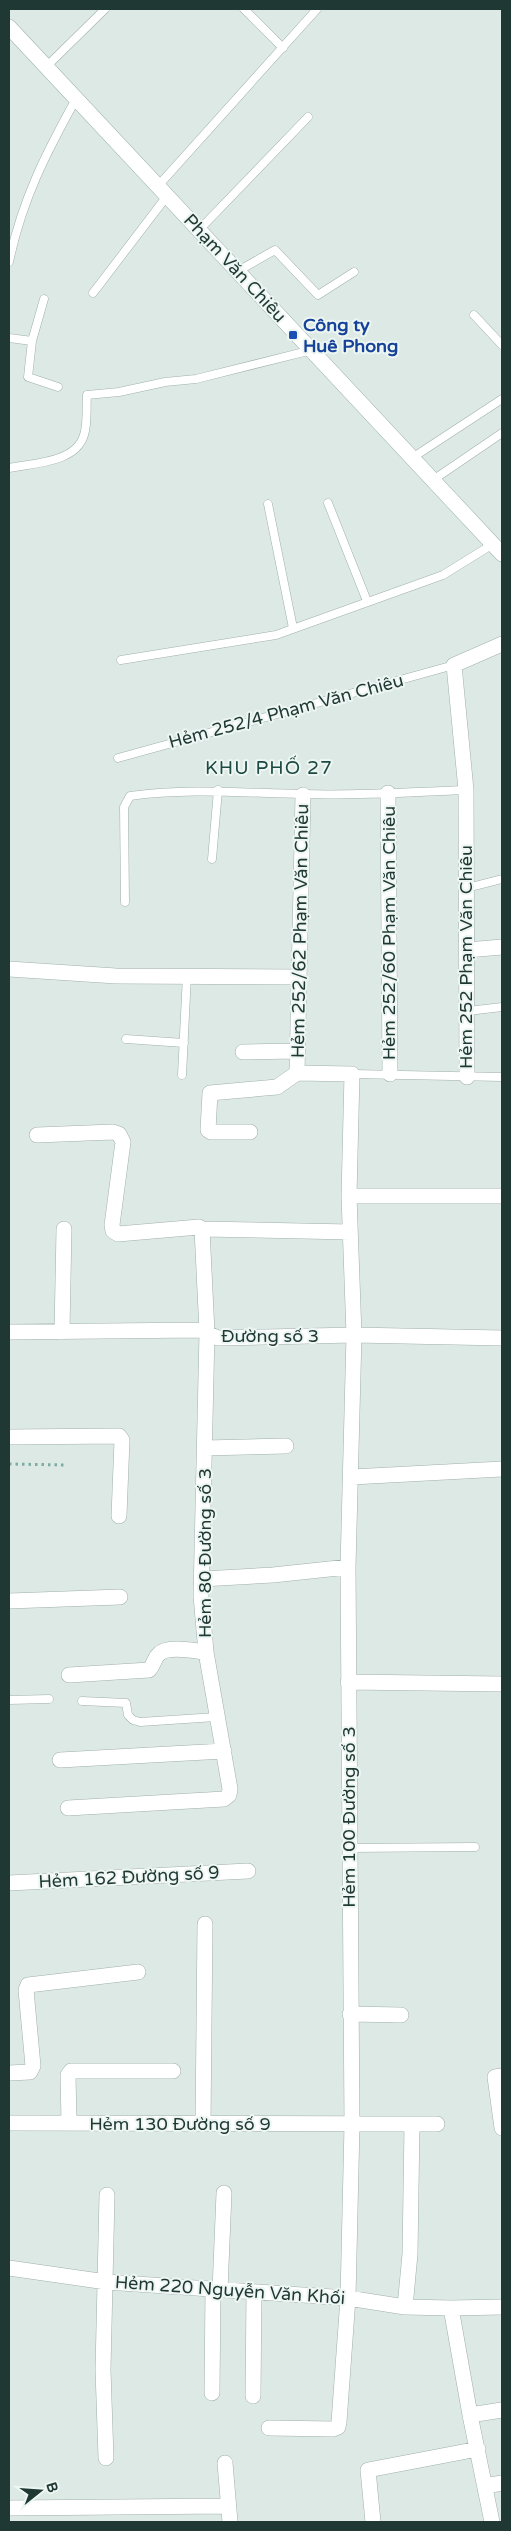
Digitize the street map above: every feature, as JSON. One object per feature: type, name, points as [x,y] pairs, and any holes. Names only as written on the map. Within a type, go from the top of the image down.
[{"type":"street","name":"Phạm Văn Chiêu","points":[[9,27],[498,549]]},
{"type":"street","points":[[454,665],[502,644]]},
{"type":"street","name":"Hẻm 252 Phạm Văn Chiêu","points":[[454,665],[466,790],[467,1077]]},
{"type":"street","name":"Hẻm 252/60 Phạm Văn Chiêu","points":[[388,793],[390,1074]]},
{"type":"street","name":"Hẻm 252/62 Phạm Văn Chiêu","points":[[303,794],[297,1073],[352,1074]]},
{"type":"street","points":[[467,950],[502,947]]},
{"type":"street","points":[[9,969],[116,976],[298,977]]},
{"type":"street","points":[[243,1052],[297,1051]]},
{"type":"street","points":[[250,1132],[211,1132],[208,1130],[210,1093],[277,1087],[297,1073]]},
{"type":"street","points":[[352,1074],[349,1196],[354,1335]]},
{"type":"street","points":[[37,1135],[113,1132],[119,1134],[123,1142],[112,1225],[113,1231],[118,1234],[199,1227],[202,1229],[350,1232]]},
{"type":"street","points":[[349,1196],[502,1196]]},
{"type":"street","points":[[62,1332],[64,1228]]},
{"type":"street","name":"Hẻm 80 Đường số 3","points":[[68,1808],[224,1798],[229,1795],[230,1790],[224,1751],[216,1718],[206,1652],[202,1579],[207,1332],[202,1229]]},
{"type":"street","points":[[9,1324],[9,1332]]},
{"type":"street","name":"Đường số 3","points":[[9,1332],[200,1330],[218,1338],[354,1335],[502,1338]]},
{"type":"street","name":"Hẻm 100 Đường số 3","points":[[268,2428],[333,2428],[338,2426],[348,2298],[352,2125],[348,1567],[352,1477],[354,1335]]},
{"type":"street","points":[[9,1437],[119,1436],[122,1440],[119,1516]]},
{"type":"street","points":[[205,1448],[286,1446]]},
{"type":"street","points":[[352,1477],[502,1469]]},
{"type":"street","points":[[202,1579],[273,1576],[348,1567]]},
{"type":"street","points":[[9,1601],[120,1597]]},
{"type":"street","points":[[68,1675],[149,1670],[154,1665],[156,1657],[166,1650],[206,1652]]},
{"type":"street","points":[[348,1682],[502,1684]]},
{"type":"street","points":[[60,1760],[224,1751]]},
{"type":"street","name":"Hẻm 162 Đường số 9","points":[[9,1883],[248,1871]]},
{"type":"street","points":[[203,2124],[206,1924]]},
{"type":"street","points":[[9,2073],[25,2074],[30,2072],[33,2066],[26,1990],[28,1985],[138,1972]]},
{"type":"street","points":[[350,2014],[401,2015]]},
{"type":"street","points":[[69,2123],[68,2075],[72,2071],[173,2071]]},
{"type":"street","points":[[502,2076],[495,2077],[502,2128]]},
{"type":"street","name":"Hẻm 130 Đường số 9","points":[[9,2123],[437,2124]]},
{"type":"street","points":[[405,2307],[410,2254],[412,2125]]},
{"type":"street","points":[[212,2393],[224,2193]]},
{"type":"street","points":[[106,2458],[104,2370],[107,2195]]},
{"type":"street","name":"Hẻm 220 Nguyễn Văn Khối","points":[[9,2268],[106,2282],[348,2298],[405,2307],[502,2307]]},
{"type":"street","points":[[253,2396],[254,2292]]},
{"type":"street","points":[[451,2308],[470,2416],[492,2522]]},
{"type":"street","points":[[470,2416],[502,2410]]},
{"type":"street","points":[[373,2522],[368,2470],[478,2449]]},
{"type":"street","points":[[225,2464],[227,2506],[230,2522]]},
{"type":"street","points":[[485,2486],[502,2483]]},
{"type":"street","points":[[9,2508],[227,2506]]},
{"type":"lane","points":[[46,67],[105,9]]},
{"type":"lane","points":[[244,9],[282,48]]},
{"type":"lane","points":[[93,293],[163,191],[282,48],[317,9]]},
{"type":"lane","points":[[9,262],[17,224],[44,156],[76,99]]},
{"type":"lane","points":[[199,230],[308,118]]},
{"type":"lane","points":[[238,272],[275,250],[318,295],[354,272]]},
{"type":"lane","points":[[44,299],[32,341],[28,377],[58,387]]},
{"type":"lane","points":[[474,316],[502,345]]},
{"type":"lane","points":[[9,338],[32,341]]},
{"type":"lane","points":[[9,468],[61,457],[75,450],[84,435],[87,395],[119,392],[165,382],[196,379],[312,350]]},
{"type":"lane","points":[[412,458],[502,399]]},
{"type":"lane","points":[[433,480],[502,433]]},
{"type":"lane","points":[[328,503],[367,601]]},
{"type":"lane","points":[[268,504],[293,628]]},
{"type":"lane","points":[[121,660],[276,635],[443,575],[498,549]]},
{"type":"lane","name":"Hẻm 252/4 Phạm Văn Chiêu","points":[[118,758],[454,665]]},
{"type":"lane","points":[[125,902],[124,807],[130,796],[158,792],[218,790],[303,794],[466,790]]},
{"type":"lane","points":[[212,859],[218,790]]},
{"type":"lane","points":[[467,888],[502,879]]},
{"type":"lane","points":[[182,1074],[187,975]]},
{"type":"lane","points":[[468,1011],[502,1007]]},
{"type":"lane","points":[[126,1039],[184,1043]]},
{"type":"lane","name":"Hẻm 252 Phạm Văn Chiêu","points":[[352,1074],[467,1077]]},
{"type":"lane","points":[[467,1077],[502,1077]]},
{"type":"lane","points":[[9,1700],[49,1699]]},
{"type":"lane","points":[[82,1701],[126,1703],[128,1714],[133,1720],[140,1722],[216,1718]]},
{"type":"lane","points":[[349,1848],[474,1847]]},
{"type":"path","points":[[9,1464],[67,1465]]},
{"type":"place","name":"Công ty Huê Phong","points":[[293,335]]},
{"type":"district","name":"KHU PHỐ 27","points":[[269,767]]}]
